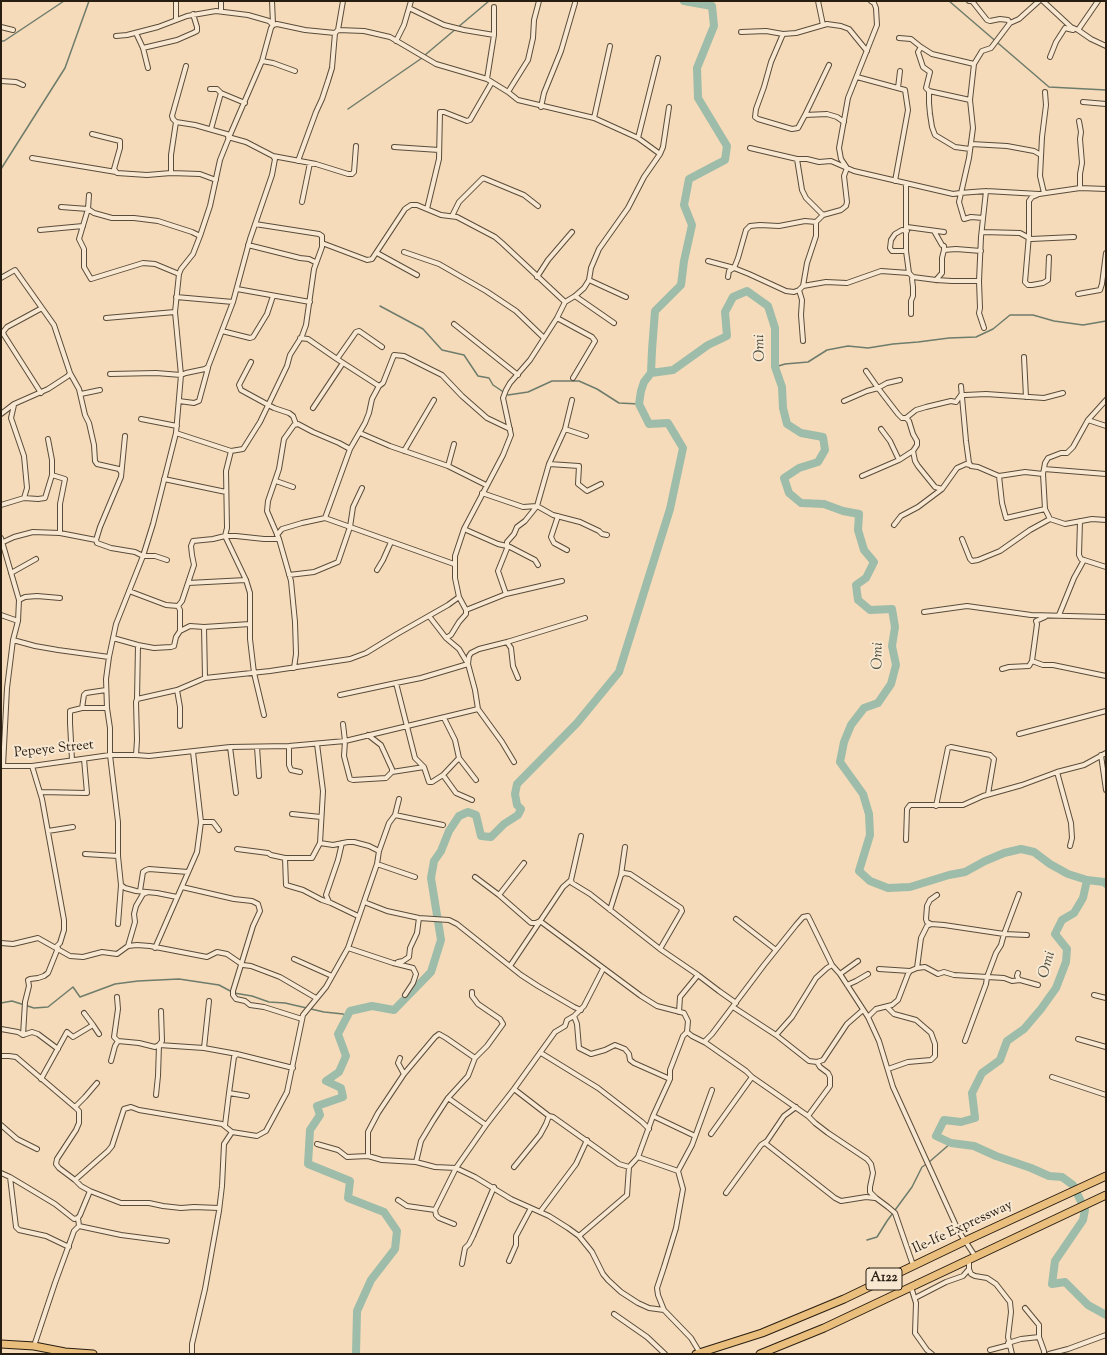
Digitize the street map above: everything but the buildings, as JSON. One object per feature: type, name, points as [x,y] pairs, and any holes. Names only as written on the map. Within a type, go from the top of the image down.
[{"type":"highway","name":"Ile-Ife Expressway","points":[[698,1353],[745,1339],[844,1298],[965,1240],[1106,1176]]},
{"type":"highway","name":"A122","points":[[760,1354],[824,1328],[1106,1195]]},
{"type":"highway","points":[[1,1344],[34,1346],[65,1352],[92,1354]]},
{"type":"street","points":[[176,1],[176,20]]},
{"type":"street","points":[[221,1],[221,11]]},
{"type":"street","points":[[118,924],[121,885],[118,856],[118,822],[110,755],[110,728],[106,690],[109,657],[116,624],[143,556],[176,433],[181,375],[175,312],[179,274],[181,269],[193,254],[210,206],[220,160],[262,61],[271,28],[274,24],[272,1]]},
{"type":"street","points":[[298,161],[322,99],[332,68],[337,32],[344,1]]},
{"type":"street","points":[[396,41],[404,25],[411,1]]},
{"type":"street","points":[[508,92],[528,60],[533,38],[534,20],[539,1]]},
{"type":"street","points":[[818,1],[823,25]]},
{"type":"street","points":[[847,168],[841,159],[839,148],[848,98],[876,25],[876,8],[874,3],[871,1]]},
{"type":"street","points":[[971,1],[987,20],[1008,20],[1010,24]]},
{"type":"street","points":[[984,218],[972,217],[964,220],[959,202],[973,128],[970,100],[974,64],[982,51],[991,48],[1010,24],[1039,1]]},
{"type":"street","points":[[1043,1],[1054,12],[1090,39],[1106,46]]},
{"type":"street","points":[[1078,30],[1098,1]]},
{"type":"street","points":[[541,107],[544,93],[561,51],[575,3]]},
{"type":"street","points":[[487,79],[494,35],[494,7]]},
{"type":"street","points":[[409,8],[444,25],[494,35]]},
{"type":"street","points":[[116,36],[158,27],[193,14],[221,11],[305,30],[364,32],[390,37],[436,64],[487,79],[518,100],[541,107],[594,118],[638,138],[660,154]]},
{"type":"street","points":[[143,48],[177,40],[197,31],[193,14]]},
{"type":"street","points":[[741,32],[766,31],[783,34],[796,33],[827,24],[841,26],[849,29],[867,51]]},
{"type":"street","points":[[1,28],[13,30]]},
{"type":"street","points":[[1050,57],[1056,42],[1065,28],[1078,30]]},
{"type":"street","points":[[136,32],[143,48],[148,68]]},
{"type":"street","points":[[783,34],[771,62],[756,109],[755,117],[758,119],[796,129],[798,128],[829,64]]},
{"type":"street","points":[[899,38],[911,39],[932,54],[974,64]]},
{"type":"street","points":[[594,118],[610,46]]},
{"type":"street","points":[[921,47],[918,52],[923,67],[930,72],[926,88],[929,91],[930,114],[935,135],[956,147],[970,149]]},
{"type":"street","points":[[638,138],[658,58]]},
{"type":"street","points":[[262,61],[273,63],[295,71]]},
{"type":"street","points":[[186,66],[172,116],[176,122],[211,129],[246,142],[273,156],[310,163],[348,174],[352,174],[354,172],[356,146]]},
{"type":"street","points":[[898,88],[900,71]]},
{"type":"street","points":[[856,77],[905,90],[908,110],[895,181]]},
{"type":"street","points":[[1,81],[16,82],[23,85]]},
{"type":"street","points":[[427,209],[439,159],[440,112],[444,112],[467,121],[470,120],[492,82]]},
{"type":"street","points":[[210,89],[217,89],[221,93],[245,103]]},
{"type":"street","points":[[929,91],[970,100]]},
{"type":"street","points":[[1041,194],[1040,176],[1046,105],[1045,92]]},
{"type":"street","points":[[211,129],[221,93]]},
{"type":"street","points":[[1083,102],[1106,104]]},
{"type":"street","points":[[446,638],[451,635],[466,614],[466,610],[459,597],[454,564],[464,528],[508,444],[510,429],[503,398],[510,383],[530,360],[557,318],[565,302],[584,288],[589,280],[599,249],[628,208],[644,177],[660,154],[663,147],[669,107]]},
{"type":"street","points":[[805,115],[827,114],[837,117],[844,122]]},
{"type":"street","points":[[1080,121],[1082,132],[1080,139],[1082,163],[1080,188]]},
{"type":"street","points":[[171,172],[171,155],[176,122]]},
{"type":"street","points":[[92,134],[120,141],[120,148],[114,169],[117,172]]},
{"type":"street","points":[[971,144],[1007,146],[1034,151],[1041,155]]},
{"type":"street","points":[[394,147],[440,150]]},
{"type":"street","points":[[750,148],[797,159],[807,159],[819,162],[831,161],[854,171],[953,194],[960,192],[986,191],[1041,194]]},
{"type":"street","points":[[179,401],[194,403],[199,401],[209,366],[233,302],[248,244],[272,175],[275,159],[273,156]]},
{"type":"street","points":[[32,158],[117,172],[147,175],[171,172],[200,174],[216,180]]},
{"type":"street","points":[[797,159],[802,190],[806,198],[823,215]]},
{"type":"street","points":[[302,202],[310,163]]},
{"type":"street","points":[[803,341],[801,288],[816,236],[816,222],[823,215],[841,210],[846,206],[847,202],[844,176],[847,168]]},
{"type":"street","points":[[452,216],[459,202],[483,178],[524,195],[538,206]]},
{"type":"street","points":[[906,182],[906,251],[909,273],[913,277],[952,282],[979,281]]},
{"type":"street","points":[[1049,258],[1048,280],[1043,283],[1028,285],[1025,282],[1029,201],[1032,197],[1041,194],[1080,188],[1106,189]]},
{"type":"street","points":[[984,328],[979,313],[979,281],[986,191]]},
{"type":"street","points":[[89,195],[88,209],[79,242],[84,249],[84,267],[91,279],[143,263],[155,264],[179,274]]},
{"type":"street","points":[[322,243],[368,260],[377,252],[405,209],[411,205],[417,205],[441,215],[457,217],[464,220],[498,240],[525,263],[565,302]]},
{"type":"street","points":[[61,207],[84,208],[94,213],[112,218],[134,218],[158,221],[200,236]]},
{"type":"street","points":[[728,277],[729,271],[734,268],[746,230],[750,226],[779,226],[805,221],[816,222]]},
{"type":"street","points":[[176,433],[231,451],[243,449],[260,422],[287,366],[290,355],[302,336],[306,325],[315,262],[322,243],[322,236],[320,234],[255,224]]},
{"type":"street","points":[[40,230],[83,226]]},
{"type":"street","points":[[906,251],[892,251],[890,248],[891,240],[895,234],[902,230],[907,229],[944,232]]},
{"type":"street","points":[[934,231],[944,246],[942,273],[936,280]]},
{"type":"street","points":[[538,277],[548,260],[572,232]]},
{"type":"street","points":[[982,232],[1020,233],[1031,239],[1074,238]]},
{"type":"street","points":[[248,244],[254,247],[309,259],[315,262]]},
{"type":"street","points":[[944,250],[956,249],[981,251]]},
{"type":"street","points":[[377,252],[417,275]]},
{"type":"street","points":[[404,252],[439,264],[486,292],[516,311],[544,338]]},
{"type":"street","points":[[1078,294],[1100,290],[1106,253]]},
{"type":"street","points":[[708,261],[734,268],[786,291],[794,292],[801,288],[826,282],[847,283],[882,271],[909,273]]},
{"type":"street","points":[[1,278],[15,270],[54,325],[70,373],[81,394],[85,415],[89,423],[94,445],[95,461],[97,464],[119,469],[121,472]]},
{"type":"street","points":[[911,314],[913,277]]},
{"type":"street","points":[[589,280],[626,297]]},
{"type":"street","points":[[236,289],[310,302]]},
{"type":"street","points":[[222,331],[250,338],[253,337],[266,314],[273,296]]},
{"type":"street","points":[[575,296],[614,323]]},
{"type":"street","points":[[176,298],[233,302]]},
{"type":"street","points":[[40,393],[3,332],[7,327],[42,308]]},
{"type":"street","points":[[106,318],[175,312]]},
{"type":"street","points":[[557,318],[592,337],[595,341],[573,378]]},
{"type":"street","points":[[454,324],[518,375]]},
{"type":"street","points":[[336,360],[356,332],[359,331],[382,347]]},
{"type":"street","points":[[300,338],[308,339],[336,360],[379,386]]},
{"type":"street","points":[[325,518],[350,449],[369,414],[372,399],[379,386],[383,383],[394,355],[404,356],[442,375],[462,396],[487,418],[510,429]]},
{"type":"street","points":[[1024,357],[1026,397]]},
{"type":"street","points":[[251,362],[239,385],[241,390],[268,405],[289,413],[293,416],[296,424],[350,449]]},
{"type":"street","points":[[313,408],[343,363]]},
{"type":"street","points":[[110,374],[156,373],[181,375],[205,369],[209,366]]},
{"type":"street","points":[[862,476],[899,460],[913,452],[917,445],[909,420],[902,418],[898,414],[866,371]]},
{"type":"street","points":[[1,414],[14,404],[40,393],[68,376],[70,373]]},
{"type":"street","points":[[844,401],[867,391],[900,380]]},
{"type":"street","points":[[961,386],[966,441],[970,465]]},
{"type":"street","points":[[81,394],[100,390]]},
{"type":"street","points":[[961,395],[986,394],[1044,398],[1062,393]]},
{"type":"street","points":[[906,418],[916,410],[950,401],[956,402],[961,395]]},
{"type":"street","points":[[404,451],[434,400]]},
{"type":"street","points":[[464,528],[498,544],[507,546],[507,542],[514,534],[517,527],[525,521],[537,506],[549,464],[564,429],[572,400]]},
{"type":"street","points":[[1106,400],[1088,420],[1073,447],[1067,453],[1048,458],[1045,463],[1044,472],[1045,509],[1050,519],[1065,524],[1092,519],[1106,520]]},
{"type":"street","points":[[14,404],[11,418],[24,456],[26,488],[24,498]]},
{"type":"street","points":[[141,419],[177,426]]},
{"type":"street","points":[[1088,420],[1106,426]]},
{"type":"street","points":[[294,668],[296,654],[295,622],[291,581],[278,537],[267,511],[268,501],[276,481],[284,439],[296,424]]},
{"type":"street","points":[[564,429],[586,436]]},
{"type":"street","points":[[881,429],[890,441],[899,460]]},
{"type":"street","points":[[360,433],[379,442],[448,466],[486,485]]},
{"type":"street","points":[[96,540],[121,477],[125,436]]},
{"type":"street","points":[[1,505],[24,498],[45,498],[52,475],[52,460],[48,439]]},
{"type":"street","points":[[448,466],[454,444]]},
{"type":"street","points":[[231,451],[226,471],[227,528],[225,536],[246,580],[250,593],[250,639],[254,673],[264,715]]},
{"type":"street","points":[[913,452],[918,466],[935,487],[942,489]]},
{"type":"street","points":[[549,464],[579,466],[578,484],[587,491],[601,484]]},
{"type":"street","points":[[894,525],[901,516],[918,507],[942,489],[956,468],[966,464],[999,476],[1025,472],[1106,474]]},
{"type":"street","points":[[52,475],[66,479],[60,504],[60,533]]},
{"type":"street","points":[[999,476],[1002,503],[1006,518],[1045,509]]},
{"type":"street","points":[[164,479],[226,492]]},
{"type":"street","points":[[276,481],[294,487]]},
{"type":"street","points":[[289,574],[314,572],[338,562],[350,527],[353,506],[362,488]]},
{"type":"street","points":[[482,493],[523,507],[537,506],[552,515],[580,522],[602,534],[608,535]]},
{"type":"street","points":[[558,516],[551,537],[554,543],[567,550]]},
{"type":"street","points":[[278,537],[282,529],[325,518],[454,564]]},
{"type":"street","points":[[962,539],[970,559],[972,561],[978,560],[1000,551],[1030,530],[1050,519]]},
{"type":"street","points":[[1080,521],[1079,555],[1081,559],[1106,567]]},
{"type":"street","points":[[2,766],[3,731],[7,688],[13,640],[18,621],[19,600],[1,541],[33,532],[60,533],[96,540],[97,543],[111,548],[135,552],[143,556],[155,556],[167,560]]},
{"type":"street","points":[[178,606],[182,601],[194,565],[192,551],[193,541],[225,536],[278,537]]},
{"type":"street","points":[[377,570],[391,542]]},
{"type":"street","points":[[506,594],[498,571],[508,546],[535,560],[538,565]]},
{"type":"street","points":[[11,573],[36,559]]},
{"type":"street","points":[[1059,615],[1074,578],[1084,560]]},
{"type":"street","points":[[188,583],[246,580]]},
{"type":"street","points":[[466,610],[506,594],[562,581]]},
{"type":"street","points":[[129,591],[166,605],[178,606]]},
{"type":"street","points":[[19,600],[25,597],[37,596],[60,598]]},
{"type":"street","points":[[137,699],[177,690],[205,678],[294,668],[350,658],[366,653],[459,597]]},
{"type":"street","points":[[178,606],[180,610],[180,631]]},
{"type":"street","points":[[924,612],[966,606],[1031,615],[1106,617]]},
{"type":"street","points":[[1,615],[18,621]]},
{"type":"street","points":[[1002,669],[1009,667],[1029,666],[1032,661],[1037,624],[1036,621],[1040,618],[1051,615]]},
{"type":"street","points":[[429,616],[446,638],[459,649],[468,664],[478,703],[478,709],[502,742],[514,762]]},
{"type":"street","points":[[468,664],[471,653],[479,649],[585,618]]},
{"type":"street","points":[[113,638],[138,646],[154,648],[171,647],[174,646],[176,637],[180,631],[190,626],[204,627],[250,624]]},
{"type":"street","points":[[204,627],[205,678]]},
{"type":"street","points":[[13,640],[35,646],[109,657]]},
{"type":"street","points":[[507,642],[511,648],[513,666],[518,678]]},
{"type":"street","points":[[136,755],[138,740],[136,702],[138,646]]},
{"type":"street","points":[[1032,661],[1043,665],[1053,665],[1106,676]]},
{"type":"street","points":[[340,695],[421,678],[468,664]]},
{"type":"street","points":[[396,683],[415,758],[424,767],[429,782],[432,782],[443,775],[459,758]]},
{"type":"street","points":[[1,686],[7,688]]},
{"type":"street","points":[[82,708],[84,695],[86,693],[106,690]]},
{"type":"street","points":[[177,690],[180,707],[180,726]]},
{"type":"street","points":[[72,760],[70,711],[82,708],[107,708]]},
{"type":"street","points":[[345,741],[478,709]]},
{"type":"street","points":[[1019,734],[1106,711]]},
{"type":"street","points":[[444,718],[455,740],[459,758],[476,780]]},
{"type":"street","points":[[343,724],[345,741],[344,756],[350,779],[386,778],[392,772],[424,767]]},
{"type":"street","points":[[368,735],[381,746],[392,768],[392,772]]},
{"type":"street","name":"Pepeye Street","points":[[2,766],[32,766],[110,755],[149,756],[230,747],[289,746],[345,741]]},
{"type":"street","points":[[237,849],[268,853],[285,858],[312,858],[320,843],[323,791],[318,744]]},
{"type":"street","points":[[289,746],[289,765],[291,770],[300,772]]},
{"type":"street","points":[[230,747],[236,793]]},
{"type":"street","points":[[257,747],[259,776]]},
{"type":"street","points":[[936,806],[948,748],[951,747],[990,755],[994,759],[988,794]]},
{"type":"street","points":[[155,948],[197,852],[201,822],[193,752]]},
{"type":"street","points":[[906,840],[907,809],[910,805],[962,805],[988,794],[1022,785],[1057,772],[1084,765],[1106,753]]},
{"type":"street","points":[[1101,755],[1106,790]]},
{"type":"street","points":[[41,792],[87,793],[84,759]]},
{"type":"street","points":[[24,1035],[25,1002],[29,986],[28,980],[44,976],[48,973],[64,930],[64,920],[41,792],[32,766]]},
{"type":"street","points":[[1057,772],[1072,823],[1072,838],[1070,846]]},
{"type":"street","points":[[443,775],[456,793],[472,800]]},
{"type":"street","points":[[75,1180],[112,1146],[124,1109],[131,1107],[139,1110],[225,1125],[232,1132],[257,1136],[266,1131],[287,1092],[303,1015],[332,976],[348,948],[377,864],[379,851],[389,823],[396,815],[399,799]]},
{"type":"street","points":[[292,814],[321,818]]},
{"type":"street","points":[[396,815],[443,825]]},
{"type":"street","points":[[201,822],[213,822],[219,830]]},
{"type":"street","points":[[48,831],[73,827]]},
{"type":"street","points":[[510,966],[563,887],[571,880],[581,836]]},
{"type":"street","points":[[320,843],[333,845],[354,842],[369,846],[379,851]]},
{"type":"street","points":[[329,902],[326,895],[342,844]]},
{"type":"street","points":[[610,910],[621,875],[625,847]]},
{"type":"street","points":[[85,854],[118,856]]},
{"type":"street","points":[[285,858],[286,885],[303,890],[358,916]]},
{"type":"street","points":[[499,895],[524,863]]},
{"type":"street","points":[[377,864],[415,876]]},
{"type":"street","points":[[140,892],[143,872],[146,870],[188,872]]},
{"type":"street","points":[[621,875],[624,873],[630,874],[681,908],[682,911],[660,949]]},
{"type":"street","points":[[475,877],[499,895],[531,923],[540,921]]},
{"type":"street","points":[[571,880],[572,883],[590,894],[660,949],[698,975],[809,1061],[818,1062],[823,1060],[847,1024],[863,1010]]},
{"type":"street","points":[[121,885],[125,888],[140,892],[157,893],[177,897]]},
{"type":"street","points":[[182,888],[234,899],[252,901],[258,904],[260,911],[241,964],[233,993],[236,999],[245,1001],[250,1006],[264,1007],[302,1019]]},
{"type":"street","points":[[128,946],[136,906],[143,894],[146,893]]},
{"type":"street","points":[[965,1041],[986,984],[986,977],[1001,945],[1019,894]]},
{"type":"street","points":[[931,924],[927,922],[926,919],[927,906],[930,900],[937,895]]},
{"type":"street","points":[[364,902],[387,911],[419,918],[449,920],[457,924],[520,975],[581,1010]]},
{"type":"street","points":[[706,1043],[704,1042],[735,1005],[776,950],[803,917],[808,916],[832,965],[840,974],[868,1017],[879,1042],[893,1087],[972,1258],[969,1269],[963,1276],[946,1282],[914,1298]]},
{"type":"street","points":[[393,963],[403,961],[409,957],[410,948],[417,933],[419,918]]},
{"type":"street","points":[[736,919],[776,950]]},
{"type":"street","points":[[540,921],[603,969],[657,1006],[684,1013],[688,1021],[687,1032],[683,1036],[670,1070],[670,1079],[653,1116],[638,1157],[629,1167],[627,1195],[579,1236]]},
{"type":"street","points":[[917,968],[921,938],[926,926],[931,924],[1004,934],[1027,935]]},
{"type":"street","points":[[1,943],[12,944],[38,938],[70,956],[83,956],[102,952],[116,954],[128,946],[137,945],[207,957],[217,952],[227,954],[241,964],[251,966],[280,978],[316,998]]},
{"type":"street","points":[[348,948],[413,968],[416,974],[413,983],[405,995]]},
{"type":"street","points":[[294,960],[332,976]]},
{"type":"street","points":[[840,974],[858,961]]},
{"type":"street","points":[[776,1035],[792,1017],[816,978],[832,965]]},
{"type":"street","points":[[879,969],[910,971],[925,967],[938,974],[944,972],[954,975],[1004,978],[1012,981],[1019,980],[1038,985]]},
{"type":"street","points":[[454,1224],[438,1218],[435,1210],[456,1168],[555,1032],[565,1026],[567,1020],[581,1010],[603,969]]},
{"type":"street","points":[[868,1017],[876,1009],[892,1005],[898,1000],[910,971]]},
{"type":"street","points":[[1018,973],[1017,976],[1019,980]]},
{"type":"street","points":[[847,985],[868,974]]},
{"type":"street","points":[[679,1012],[680,997],[698,975]]},
{"type":"street","points":[[416,1162],[421,1141],[448,1098],[468,1076],[475,1058],[487,1046],[503,1024],[500,1019],[478,1004],[472,996],[472,992]]},
{"type":"street","points":[[1094,995],[1106,998]]},
{"type":"street","points":[[117,997],[118,1009],[114,1037],[118,1041],[139,1043],[155,1047],[159,1045],[204,1048],[237,1054],[293,1068]]},
{"type":"street","points":[[204,1048],[209,1001]]},
{"type":"street","points":[[887,1007],[894,1014],[916,1020],[930,1033],[935,1044],[935,1056],[931,1060],[908,1062],[888,1069]]},
{"type":"street","points":[[156,1095],[159,1045],[162,1041],[161,1011]]},
{"type":"street","points":[[84,1013],[99,1034]]},
{"type":"street","points":[[574,1016],[577,1024],[579,1048],[590,1054],[615,1046],[625,1049],[629,1054],[630,1060],[634,1063],[670,1079]]},
{"type":"street","points":[[41,1080],[68,1032],[74,1037],[93,1026]]},
{"type":"street","points":[[1,1029],[18,1032],[24,1035],[32,1032],[38,1034],[58,1049]]},
{"type":"street","points":[[687,1032],[706,1043],[746,1071],[752,1077],[808,1116],[815,1123],[867,1159],[871,1164],[873,1173],[870,1192],[895,1213],[913,1265]]},
{"type":"street","points":[[368,1156],[368,1132],[378,1113],[404,1074],[435,1037],[439,1034],[475,1058]]},
{"type":"street","points":[[1078,1039],[1106,1047]]},
{"type":"street","points":[[111,1061],[118,1041]]},
{"type":"street","points":[[541,1053],[598,1088],[649,1129]]},
{"type":"street","points":[[225,1125],[234,1057],[237,1054]]},
{"type":"street","points":[[1,1056],[16,1058],[79,1111]]},
{"type":"street","points":[[400,1058],[398,1063],[404,1074]]},
{"type":"street","points":[[808,1116],[830,1086],[830,1077],[828,1073],[820,1067],[818,1062]]},
{"type":"street","points":[[711,1134],[752,1077]]},
{"type":"street","points":[[1052,1077],[1106,1095]]},
{"type":"street","points":[[97,1083],[75,1107],[79,1111],[79,1123],[57,1159],[56,1164],[59,1168],[81,1186],[90,1191],[121,1202],[149,1203],[181,1208],[219,1208]]},
{"type":"street","points":[[514,1088],[549,1116],[553,1117],[587,1140],[619,1164],[629,1167]]},
{"type":"street","points":[[698,1353],[691,1338],[664,1310],[657,1288],[676,1228],[682,1189],[678,1171],[692,1145],[712,1090]]},
{"type":"street","points":[[229,1093],[247,1096]]},
{"type":"street","points":[[448,1098],[486,1125]]},
{"type":"street","points":[[726,1193],[784,1116],[796,1107]]},
{"type":"street","points":[[514,1167],[540,1135],[549,1116]]},
{"type":"street","points":[[653,1116],[695,1136]]},
{"type":"street","points":[[1,1125],[17,1139],[37,1149]]},
{"type":"street","points":[[192,1354],[192,1344],[205,1289],[219,1208],[224,1144],[232,1132]]},
{"type":"street","points":[[540,1212],[576,1164],[587,1140]]},
{"type":"street","points":[[765,1143],[835,1198],[841,1201],[866,1197],[876,1198]]},
{"type":"street","points":[[317,1144],[338,1150],[347,1158],[368,1156],[382,1160],[416,1162],[435,1167],[456,1168],[494,1187],[511,1199],[540,1212],[568,1228],[579,1236],[592,1252],[603,1274],[621,1292],[649,1308],[664,1310]]},
{"type":"street","points":[[638,1157],[678,1171]]},
{"type":"street","points":[[1,1172],[55,1204],[74,1219],[78,1218]]},
{"type":"street","points":[[10,1176],[16,1227],[19,1230],[46,1236],[69,1247]]},
{"type":"street","points":[[462,1264],[465,1248],[473,1236],[494,1187]]},
{"type":"street","points":[[79,1226],[78,1218],[90,1191]]},
{"type":"street","points":[[398,1200],[407,1206],[435,1210]]},
{"type":"street","points":[[509,1261],[516,1245],[516,1236],[531,1208]]},
{"type":"street","points":[[34,1346],[74,1231],[79,1226]]},
{"type":"street","points":[[79,1226],[121,1235],[167,1241]]},
{"type":"street","points":[[969,1269],[971,1274],[988,1278],[996,1284],[1010,1302],[1011,1312],[1008,1327],[1009,1344],[1012,1354]]},
{"type":"street","points":[[911,1287],[916,1303],[915,1333],[927,1350],[932,1354]]},
{"type":"street","points":[[1025,1308],[1039,1325],[1039,1337],[1044,1352],[1049,1354],[1068,1349],[1106,1335]]},
{"type":"street","points":[[614,1314],[647,1337],[665,1354]]},
{"type":"street","points":[[990,1350],[1021,1339],[1039,1337]]},
{"type":"waterway","points":[[1,41],[4,41],[64,1]]},
{"type":"waterway","points":[[1,169],[65,68],[89,1]]},
{"type":"waterway","points":[[425,55],[489,1]]},
{"type":"waterway","name":"Omi","points":[[684,1],[712,6],[714,26],[697,68],[698,98],[727,146],[725,160],[689,179],[684,205],[692,225],[684,261],[681,285],[655,311],[651,373],[673,370],[708,345],[727,336],[725,312],[733,297],[747,291],[768,306],[775,328],[775,367],[782,387],[783,408],[787,424],[801,433],[823,437],[825,450],[818,462],[799,468],[784,478],[789,493],[801,503],[824,504],[843,511],[859,514],[858,530],[864,550],[874,562],[866,578],[856,585],[858,600],[870,610],[892,609],[895,627],[892,646],[896,665],[891,684],[878,703],[864,708],[851,725],[844,742],[840,762],[863,794],[869,814],[870,835],[859,871],[870,881],[888,888],[910,887],[949,875],[965,872],[1004,853],[1021,849],[1034,852],[1050,864],[1068,874],[1087,880],[1104,882],[1106,884]]},
{"type":"waterway","points":[[949,1],[1049,87],[1106,90]]},
{"type":"waterway","points":[[348,109],[422,58]]},
{"type":"waterway","points":[[380,306],[423,329],[442,350],[464,355],[478,376],[489,378],[493,385],[508,395],[528,392],[552,381],[579,381],[597,389],[619,403],[639,404]]},
{"type":"waterway","points":[[775,367],[785,364],[808,362],[827,350],[848,346],[868,348],[949,338],[976,337],[993,329],[1010,315],[1033,315],[1054,321],[1083,325],[1106,321]]},
{"type":"waterway","points":[[356,1354],[357,1311],[371,1280],[395,1249],[397,1231],[384,1212],[348,1198],[350,1181],[308,1164],[310,1130],[320,1115],[317,1106],[343,1097],[341,1088],[326,1081],[339,1072],[346,1056],[338,1034],[350,1011],[372,1006],[394,1010],[431,972],[441,940],[431,878],[434,861],[441,851],[449,831],[459,816],[468,812],[476,815],[481,836],[491,837],[504,824],[518,815],[521,809],[517,805],[515,794],[517,784],[577,723],[619,672],[670,509],[683,448],[668,423],[649,424],[639,404],[644,382],[651,373]]},
{"type":"waterway","name":"Omi","points":[[1087,880],[1083,898],[1074,913],[1062,920],[1055,934],[1067,949],[1066,962],[1056,988],[1024,1029],[1007,1041],[1000,1060],[982,1073],[972,1093],[975,1118],[961,1122],[944,1120],[936,1136],[951,1143],[974,1146],[1049,1176],[1062,1177],[1073,1185],[1085,1210],[1083,1220],[1055,1261],[1052,1284],[1065,1282],[1088,1305],[1106,1315]]},
{"type":"waterway","points":[[1,1003],[12,1001],[34,1008],[48,1007],[73,987],[80,997],[115,984],[179,979],[219,985],[234,993],[252,996],[269,1002],[285,1003],[324,1012],[343,1014],[347,1017]]},
{"type":"waterway","points":[[867,1240],[877,1237],[912,1187],[922,1167],[951,1143]]}]
